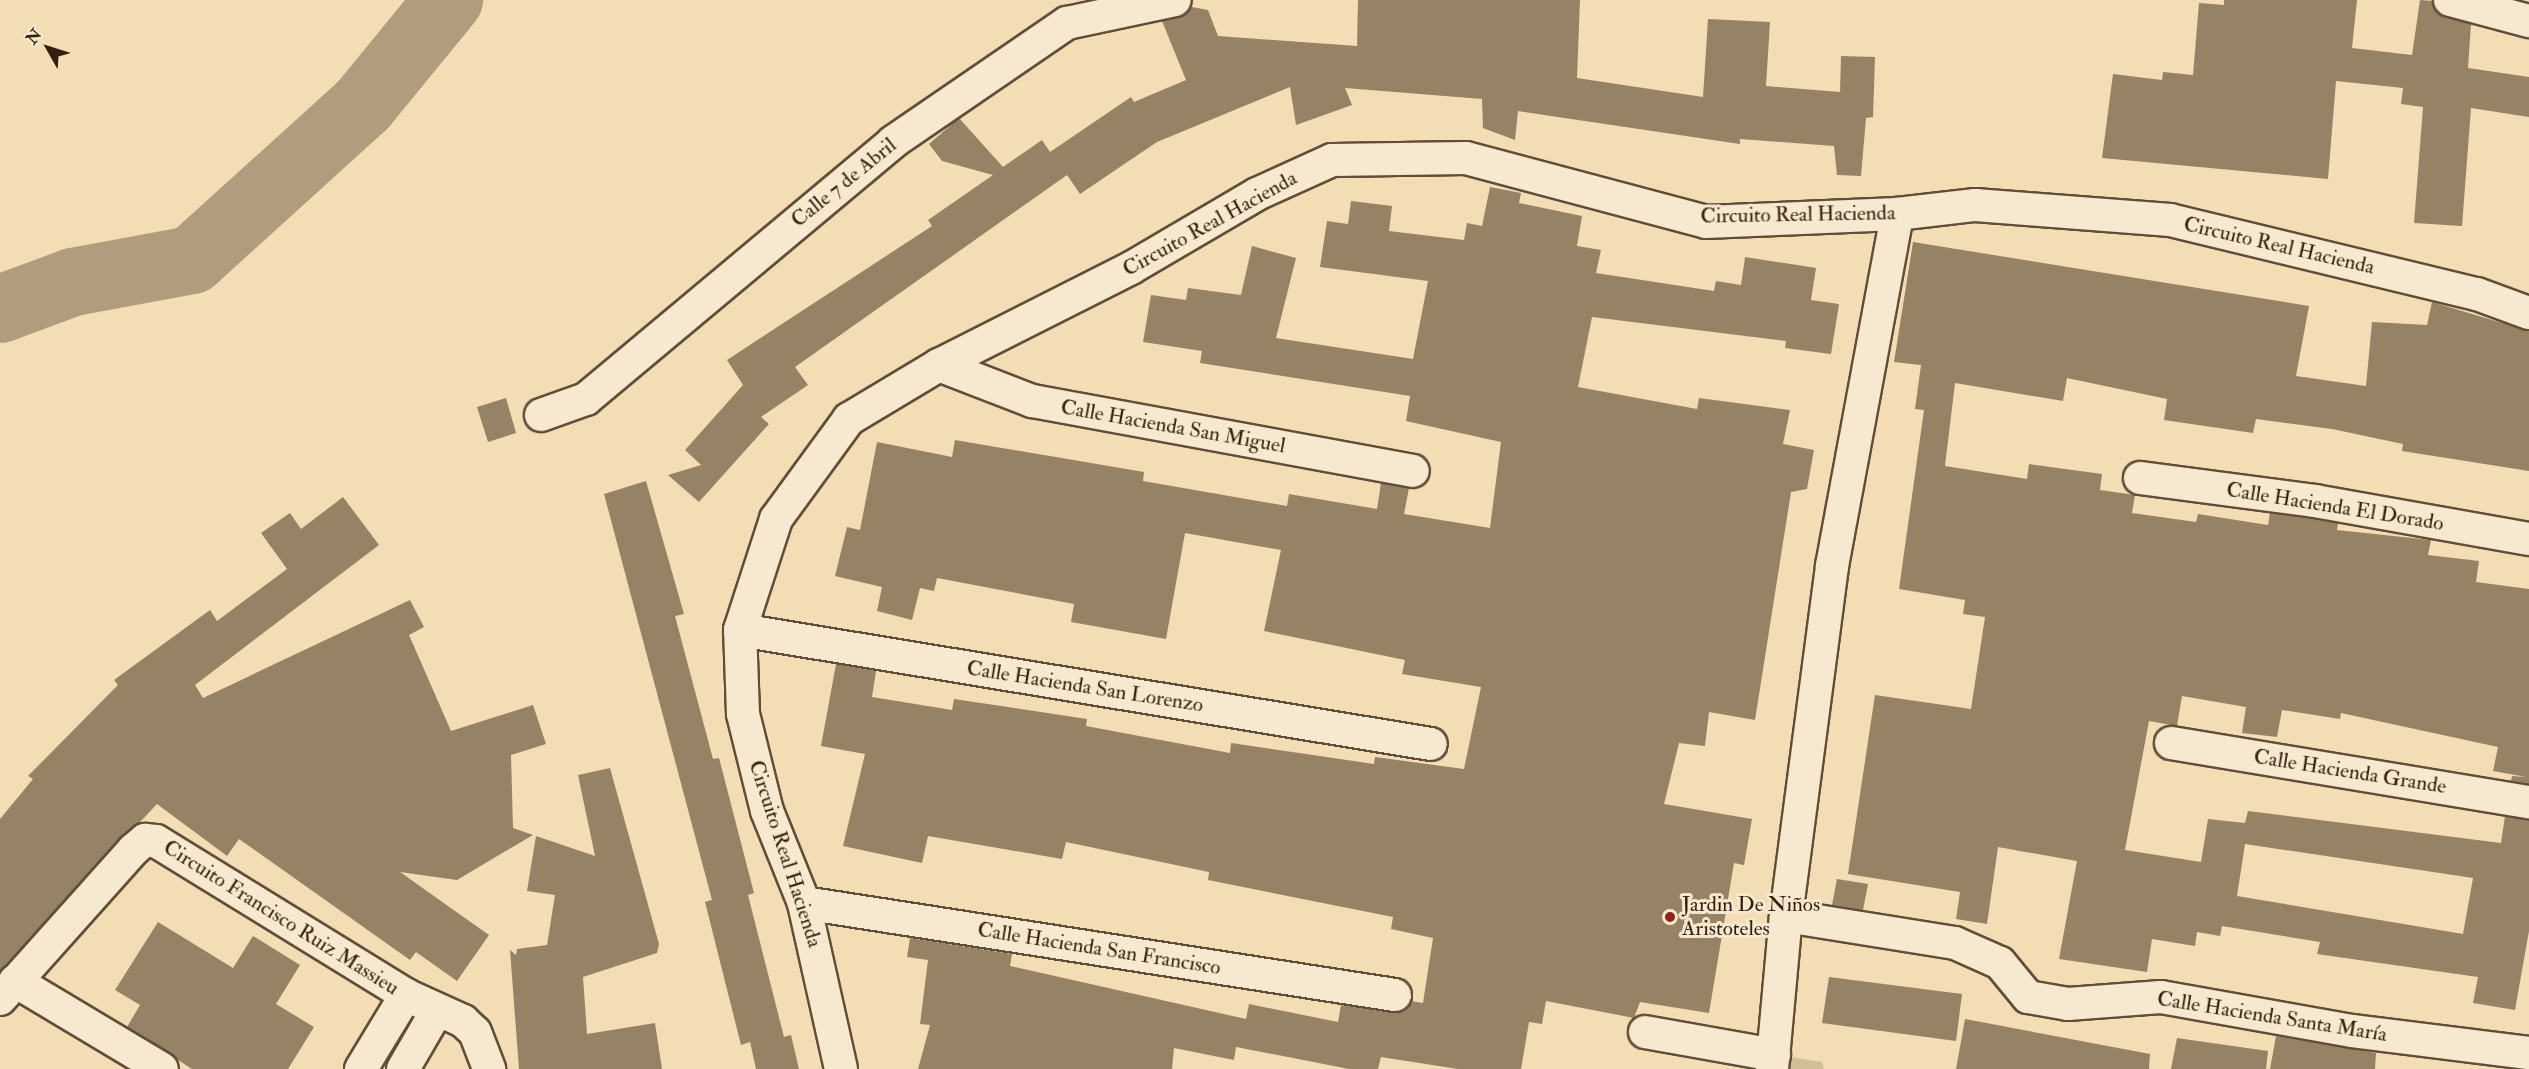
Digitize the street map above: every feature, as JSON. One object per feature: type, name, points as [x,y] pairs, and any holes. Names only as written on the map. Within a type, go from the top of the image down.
[{"type":"street","name":"Calle 7 de Abril","points":[[541,415],[586,399],[893,142],[1066,22],[1175,0]]},
{"type":"street","points":[[2450,0],[2529,21]]},
{"type":"street","name":"Circuito Real Hacienda","points":[[841,1069],[804,903],[767,811],[743,714],[740,630],[776,519],[849,419],[939,365],[1131,268],[1257,194],[1332,160],[1467,158],[1706,222],[1897,214],[1975,205],[2170,220],[2477,294],[2529,313]]},
{"type":"street","points":[[1645,1032],[1773,1062],[1786,916],[1832,566],[1897,214]]},
{"type":"street","name":"Calle Hacienda San Miguel","points":[[939,365],[1032,402],[1413,471]]},
{"type":"street","name":"Calle Hacienda El Dorado","points":[[2140,478],[2315,501],[2529,539]]},
{"type":"street","name":"Calle Hacienda San Lorenzo","points":[[740,630],[1431,744]]},
{"type":"street","name":"Calle Hacienda Grande","points":[[2171,743],[2529,802]]},
{"type":"street","name":"Circuito Francisco Ruiz Massieu","points":[[8,990],[145,840],[166,846],[406,995],[475,1032],[489,1069]]},
{"type":"street","name":"Calle Hacienda San Francisco","points":[[804,903],[1395,995]]},
{"type":"street","name":"Calle Hacienda Santa María","points":[[1786,916],[1955,943],[2000,963],[2028,997],[2068,1004],[2161,997],[2352,1031],[2529,1053]]},
{"type":"street","points":[[8,990],[162,1069]]},
{"type":"street","points":[[361,1069],[406,995]]},
{"type":"street","points":[[403,1069],[436,1012]]},
{"type":"shaded area","points":[[1774,1055],[1822,1062],[1824,1069],[1772,1069]]},
{"type":"building","points":[[1358,0],[1580,0],[1577,78],[1703,97],[1708,19],[1770,22],[1766,86],[1840,92],[1841,56],[1875,57],[1873,117],[1866,118],[1861,176],[1837,175],[1834,146],[1740,139],[1740,144],[1518,111],[1515,140],[1483,128],[1482,99],[1345,88],[1352,105],[1296,125],[1290,87],[1157,142],[1080,194],[1067,175],[795,367],[808,385],[761,417],[769,424],[699,502],[668,475],[701,465],[685,450],[743,385],[727,360],[932,226],[928,220],[993,175],[942,161],[929,144],[959,118],[1003,167],[1042,140],[1050,152],[1131,97],[1134,102],[1186,80],[1162,21],[1179,17],[1192,7],[1208,10],[1218,36],[1357,46]]},
{"type":"building","points":[[2224,0],[2357,0],[2352,48],[2412,55],[2420,0],[2433,1],[2438,13],[2471,24],[2468,68],[2529,77],[2529,117],[2471,108],[2462,226],[2414,223],[2423,107],[2401,104],[2403,88],[2336,81],[2328,179],[2102,158],[2113,74],[2162,80],[2163,72],[2193,75],[2199,3],[2224,5]]},
{"type":"building","points":[[1490,187],[1521,193],[1519,203],[1582,216],[1577,246],[1601,250],[1596,273],[1714,291],[1716,281],[1741,285],[1745,257],[1816,268],[1811,300],[1839,304],[1831,354],[1785,348],[1786,341],[1592,317],[1578,387],[1697,409],[1699,398],[1790,410],[1783,444],[1814,450],[1807,489],[1791,492],[1755,720],[1709,712],[1705,746],[1679,743],[1664,804],[1752,819],[1744,865],[1734,863],[1709,1013],[1640,1002],[1634,1018],[1546,1001],[1542,1024],[1529,1022],[1521,1069],[1458,1069],[1381,1057],[1378,1069],[1349,1069],[1236,1047],[1234,1060],[1174,1048],[1172,1069],[918,1069],[930,1025],[920,1024],[928,960],[907,957],[910,938],[1012,954],[1010,966],[1246,1019],[1249,1004],[1338,1022],[1341,1005],[1393,1013],[1411,1001],[1423,1003],[1433,938],[1391,929],[1393,917],[1208,880],[1209,872],[1066,842],[1062,859],[928,836],[922,863],[843,846],[865,754],[821,746],[836,664],[876,671],[872,697],[952,710],[954,699],[1087,719],[1086,726],[1230,753],[1231,743],[1374,764],[1375,757],[1464,769],[1481,687],[1402,674],[1405,660],[1264,631],[1281,550],[1185,533],[1166,639],[1071,622],[1074,604],[937,578],[934,591],[920,588],[912,620],[877,611],[882,587],[835,576],[847,527],[860,530],[877,442],[952,457],[955,440],[1144,472],[1143,481],[1287,506],[1289,494],[1377,509],[1381,483],[1409,488],[1404,514],[1490,528],[1501,442],[1406,421],[1410,396],[1200,363],[1202,351],[1143,342],[1151,295],[1186,300],[1188,288],[1241,295],[1252,246],[1296,258],[1276,338],[1413,359],[1428,281],[1320,267],[1327,221],[1348,224],[1351,201],[1392,206],[1389,231],[1464,240],[1467,223],[1482,226]]},
{"type":"building","points":[[1913,242],[2309,306],[2296,376],[2366,386],[2372,322],[2427,325],[2432,302],[2529,331],[2529,471],[2402,451],[2403,444],[2332,429],[2256,419],[2253,433],[2164,420],[2167,399],[2067,378],[2063,401],[1955,383],[1945,466],[2027,479],[2029,464],[2102,474],[2100,490],[2135,495],[2132,513],[2196,522],[2198,514],[2268,525],[2270,513],[2338,523],[2337,530],[2431,540],[2428,555],[2479,561],[2476,582],[2529,589],[2529,784],[2511,781],[2512,776],[2526,777],[2493,771],[2498,747],[2341,713],[2340,719],[2282,710],[2277,737],[2242,733],[2246,707],[2182,696],[2177,726],[2149,721],[2125,850],[2201,862],[2208,819],[2245,823],[2248,811],[2501,843],[2505,816],[2529,820],[2529,931],[2515,1010],[2473,1003],[2478,977],[2317,954],[2320,942],[2222,926],[2220,936],[2197,932],[2195,946],[2152,939],[2147,972],[2059,959],[2077,861],[1998,847],[1987,924],[1956,919],[1960,892],[1848,874],[1875,695],[1971,709],[1985,617],[1963,614],[1965,600],[1899,589],[1924,410],[1915,409],[1921,365],[1894,362]],"holes":[[[2245,844],[2473,878],[2463,934],[2237,896]]]},
{"type":"building","points":[[506,398],[516,433],[488,442],[477,407]]},
{"type":"building","points":[[646,481],[684,614],[675,616],[713,759],[719,758],[754,893],[748,895],[784,1037],[791,1035],[799,1069],[756,1069],[750,1042],[741,1045],[705,902],[712,900],[604,494]]},
{"type":"building","points":[[343,497],[379,545],[195,685],[203,698],[410,600],[424,627],[409,635],[451,731],[533,705],[546,744],[511,755],[513,828],[533,835],[457,880],[400,872],[489,935],[457,981],[416,952],[410,960],[239,839],[227,856],[157,804],[0,971],[0,819],[33,779],[28,776],[118,685],[114,680],[210,610],[217,621],[287,569],[261,533],[290,513],[301,529]]},
{"type":"building","points":[[610,768],[659,944],[657,953],[583,977],[587,1034],[655,1023],[662,1069],[519,1069],[510,950],[516,955],[517,949],[547,945],[555,895],[527,891],[536,836],[595,856],[578,775]]},
{"type":"building","points":[[1837,879],[1868,884],[1863,910],[1832,905]]},
{"type":"building","points":[[158,922],[233,968],[253,936],[300,965],[276,1004],[314,1027],[288,1069],[192,1069],[127,1027],[140,1005],[115,990]]},
{"type":"building","points":[[1829,977],[1962,994],[1956,1041],[1822,1023]]},
{"type":"building","points":[[1965,1019],[2150,1054],[2149,1069],[1956,1069]]},
{"type":"building","points":[[2276,1036],[2376,1053],[2375,1069],[2270,1069]]},
{"type":"building","points":[[2177,1038],[2268,1051],[2266,1069],[2171,1069]]},
{"type":"waterway","points":[[0,309],[73,282],[192,260],[363,105],[449,0]]},
{"type":"place","name":"Jardin De Niños Aristoteles","points":[[1670,917]]}]
